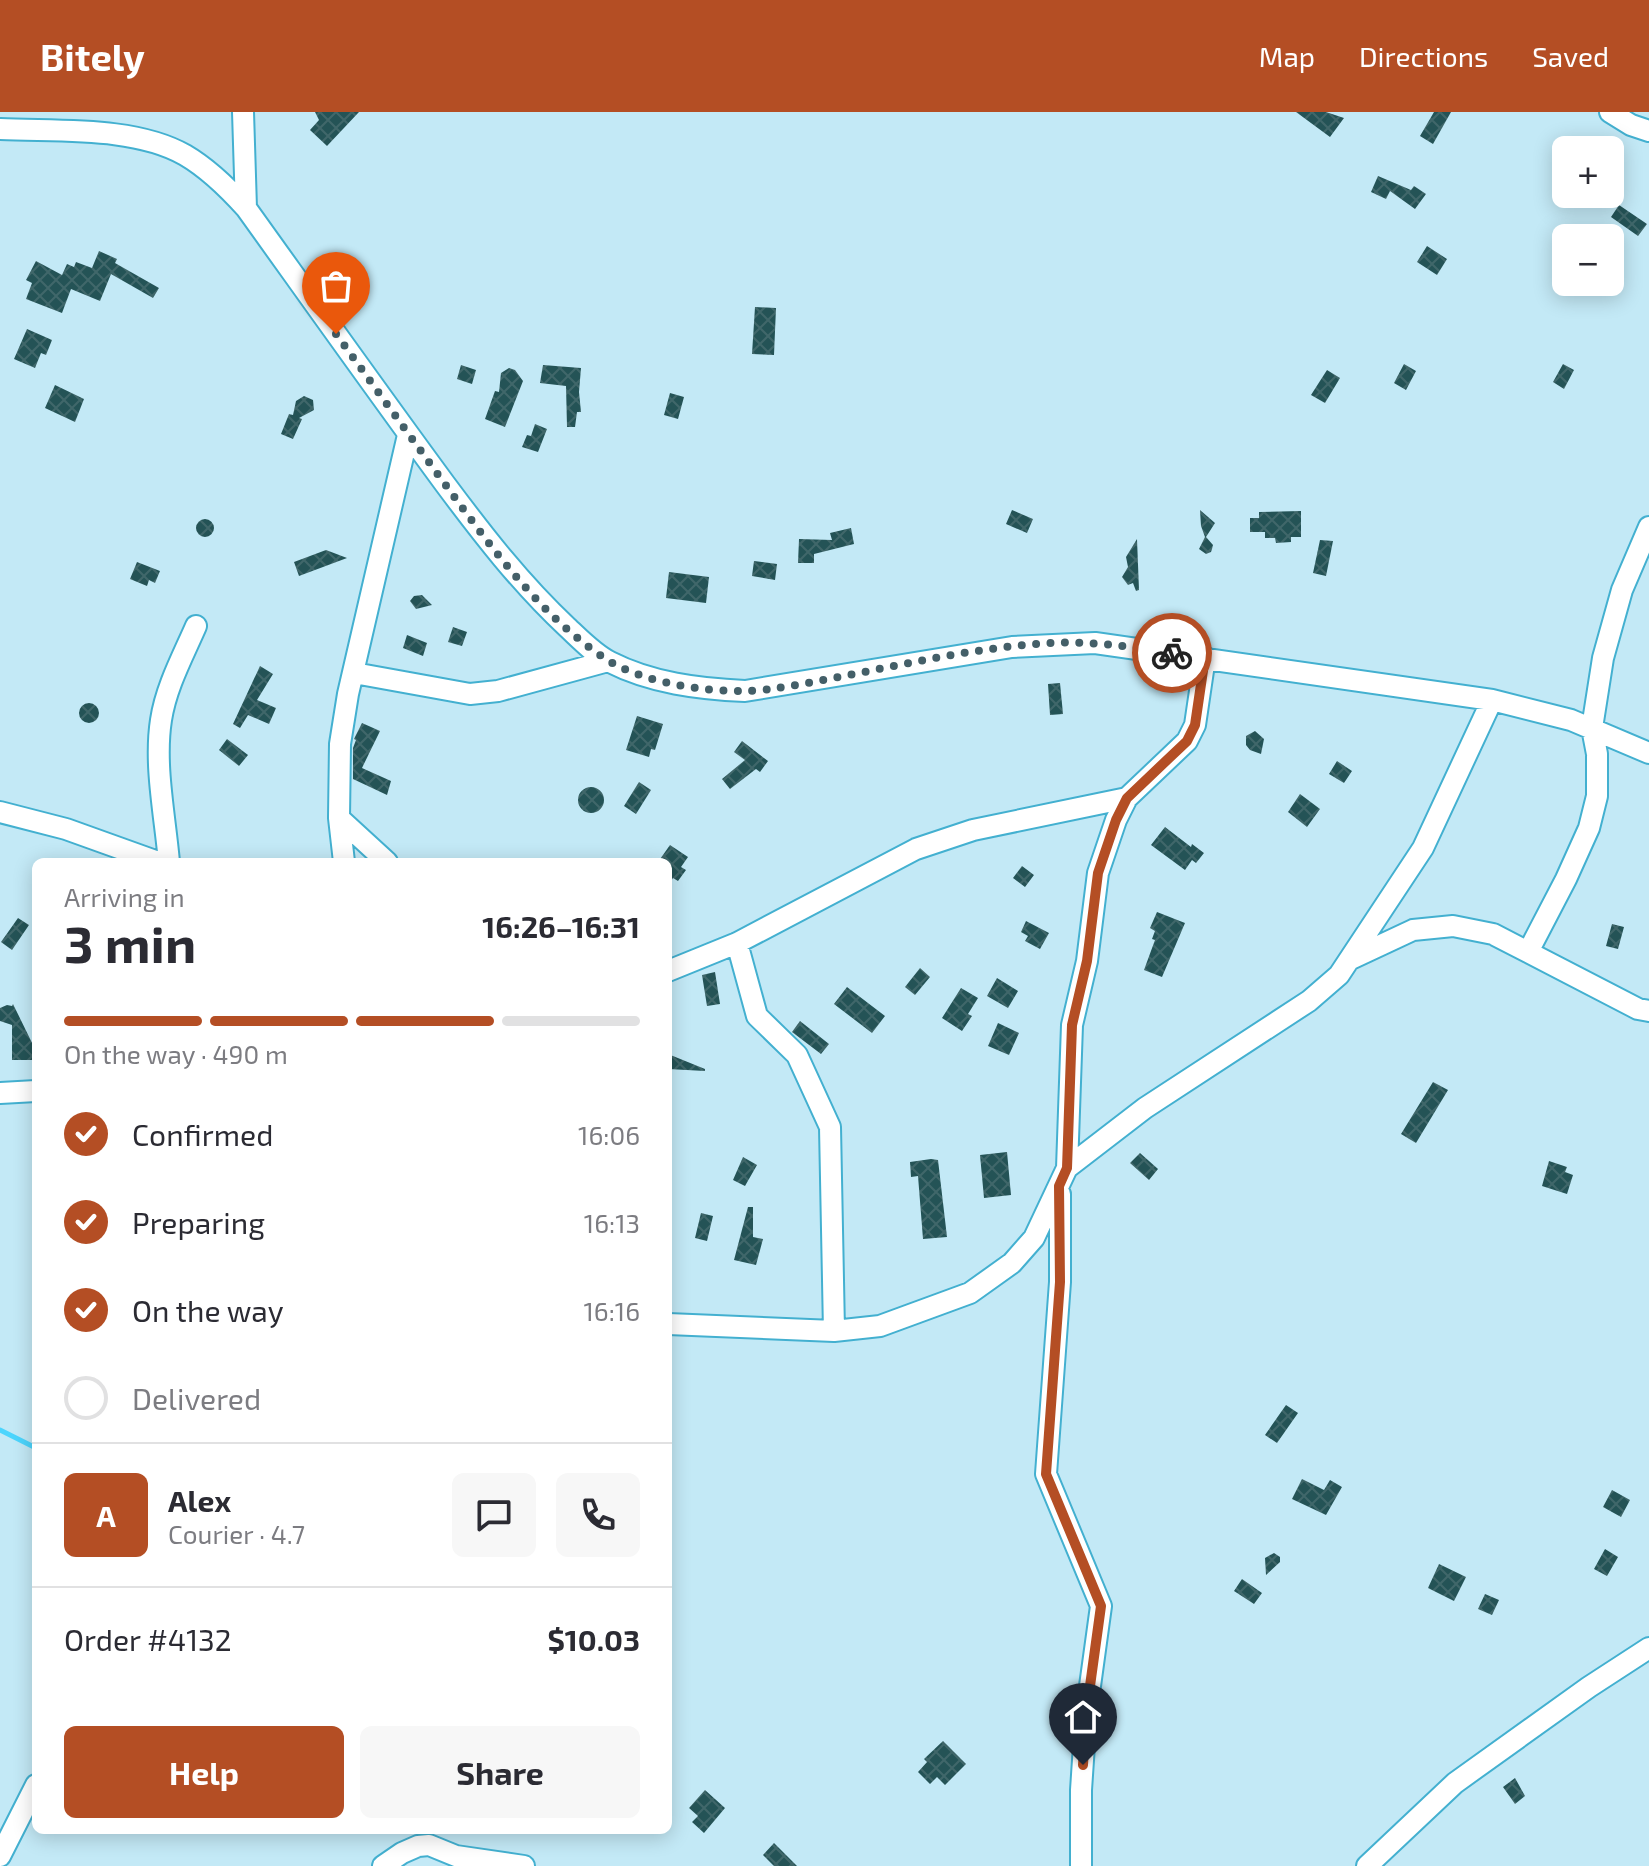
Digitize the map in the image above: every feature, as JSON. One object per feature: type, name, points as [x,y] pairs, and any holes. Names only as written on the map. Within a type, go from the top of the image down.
[{"type":"street","points":[[243,112],[246,208]]},
{"type":"street","points":[[1610,112],[1631,125],[1649,131]]},
{"type":"street","points":[[0,129],[121,135],[149,141],[184,154],[219,180],[246,208],[487,541],[533,594],[577,637],[608,661],[670,683],[709,690],[745,691],[998,649],[1052,643],[1095,643],[1492,700],[1571,720],[1649,753]]},
{"type":"street","points":[[344,858],[339,818],[340,744],[348,694],[408,435]]},
{"type":"street","points":[[1528,952],[1589,828],[1597,796],[1597,754],[1592,728],[1603,658],[1618,604],[1649,527]]},
{"type":"street","points":[[169,858],[159,743],[162,717],[171,686],[196,626]]},
{"type":"street","points":[[1081,1866],[1081,1790],[1086,1715],[1101,1606],[1046,1474],[1060,1282],[1072,1025],[1087,961],[1098,873],[1116,820],[1127,798],[1187,741],[1195,725],[1205,657]]},
{"type":"street","points":[[354,673],[470,694],[498,691],[608,661]]},
{"type":"street","points":[[672,1324],[834,1331],[880,1326],[970,1293],[1012,1263],[1034,1238],[1063,1177],[1145,1108],[1309,1001],[1339,975],[1423,848],[1492,700]]},
{"type":"street","points":[[672,969],[737,943],[916,849],[973,830],[1127,798]]},
{"type":"street","points":[[0,812],[66,829],[147,858]]},
{"type":"street","points":[[339,818],[383,858]]},
{"type":"street","points":[[1349,960],[1413,930],[1453,926],[1493,934],[1638,1009],[1649,1011]]},
{"type":"street","points":[[737,943],[757,1016],[797,1055],[830,1127],[834,1331]]},
{"type":"street","points":[[0,1093],[32,1091]]},
{"type":"street","points":[[1367,1866],[1455,1783],[1649,1648]]},
{"type":"street","points":[[0,1856],[32,1793]]},
{"type":"street","points":[[383,1866],[402,1853],[429,1845],[456,1856],[524,1866]]},
{"type":"building","points":[[315,112],[359,112],[327,146],[310,130],[319,120]]},
{"type":"building","points":[[1296,112],[1326,112],[1344,118],[1330,137]]},
{"type":"building","points":[[1434,112],[1451,112],[1433,144],[1420,136]]},
{"type":"building","points":[[1378,176],[1411,190],[1414,186],[1426,194],[1415,209],[1390,191],[1386,199],[1371,192]]},
{"type":"building","points":[[1617,208],[1623,208],[1647,224],[1638,236],[1611,217]]},
{"type":"building","points":[[1427,246],[1447,259],[1437,275],[1417,262]]},
{"type":"building","points":[[99,251],[117,259],[115,263],[159,288],[153,298],[111,274],[100,301],[71,289],[62,313],[26,299],[32,283],[26,280],[36,261],[62,275],[67,264],[74,267],[76,262],[92,268]]},
{"type":"building","points":[[755,307],[776,308],[774,355],[752,354]]},
{"type":"building","points":[[27,329],[52,340],[46,355],[41,353],[35,368],[14,359]]},
{"type":"building","points":[[1404,364],[1416,371],[1406,390],[1394,383]]},
{"type":"building","points":[[1563,364],[1574,370],[1564,389],[1553,382]]},
{"type":"building","points":[[461,365],[476,370],[472,384],[457,379]]},
{"type":"building","points":[[543,365],[581,368],[581,412],[577,412],[575,427],[567,427],[566,386],[540,383]]},
{"type":"building","points":[[509,368],[515,370],[523,381],[505,427],[485,419],[495,391],[499,392],[501,373]]},
{"type":"building","points":[[1327,370],[1340,378],[1325,403],[1311,395]]},
{"type":"building","points":[[55,385],[84,399],[75,422],[45,408]]},
{"type":"building","points":[[670,393],[684,397],[678,419],[664,415]]},
{"type":"building","points":[[304,396],[313,400],[314,410],[299,418],[302,419],[293,439],[281,434],[289,414],[293,415],[296,401]]},
{"type":"building","points":[[535,424],[547,429],[538,452],[522,447],[527,435],[531,436]]},
{"type":"building","points":[[1012,510],[1033,519],[1027,533],[1006,524]]},
{"type":"building","points":[[1200,510],[1215,523],[1206,537],[1213,545],[1211,552],[1206,554],[1199,549],[1205,537]]},
{"type":"building","points":[[1301,511],[1301,537],[1291,537],[1291,542],[1276,543],[1275,538],[1265,538],[1265,532],[1250,532],[1250,518],[1259,518],[1259,512]]},
{"type":"building","points":[[205,519],[214,528],[205,537],[196,528]]},
{"type":"building","points":[[851,528],[854,544],[814,554],[814,563],[798,563],[799,539],[832,540],[830,533]]},
{"type":"building","points":[[1137,539],[1139,590],[1136,591],[1133,583],[1128,585],[1122,577],[1128,567],[1126,557]]},
{"type":"building","points":[[1320,540],[1333,541],[1326,576],[1313,573]]},
{"type":"building","points":[[326,550],[347,558],[299,576],[294,562]]},
{"type":"building","points":[[754,561],[777,564],[775,580],[752,576]]},
{"type":"building","points":[[137,562],[160,571],[155,583],[149,580],[147,586],[130,579]]},
{"type":"building","points":[[669,572],[709,577],[706,603],[666,598]]},
{"type":"building","points":[[422,595],[432,605],[416,609],[410,601],[414,596]]},
{"type":"building","points":[[453,627],[467,632],[462,646],[448,642]]},
{"type":"building","points":[[407,635],[427,643],[423,656],[403,648]]},
{"type":"building","points":[[260,666],[273,674],[257,700],[276,708],[269,724],[248,715],[240,728],[233,724]]},
{"type":"building","points":[[1060,683],[1063,714],[1050,715],[1048,684]]},
{"type":"building","points":[[89,703],[96,706],[99,713],[96,720],[89,723],[82,720],[79,713],[82,706]]},
{"type":"building","points":[[637,716],[663,724],[655,750],[651,749],[649,757],[626,750]]},
{"type":"building","points":[[362,723],[380,731],[362,768],[391,781],[387,795],[353,779],[354,739]]},
{"type":"building","points":[[1255,731],[1264,739],[1261,754],[1246,745],[1246,736]]},
{"type":"building","points":[[227,739],[248,755],[239,766],[219,750]]},
{"type":"building","points":[[742,741],[768,761],[760,772],[756,769],[730,789],[722,779],[745,760],[734,752]]},
{"type":"building","points":[[1337,761],[1352,771],[1344,783],[1329,774]]},
{"type":"building","points":[[639,782],[651,790],[636,814],[624,806]]},
{"type":"building","points":[[591,787],[600,791],[604,800],[600,809],[591,813],[582,809],[578,800],[582,791]]},
{"type":"building","points":[[1300,794],[1320,809],[1307,827],[1288,812]]},
{"type":"building","points":[[1165,827],[1204,853],[1196,863],[1192,860],[1185,870],[1151,845]]},
{"type":"building","points":[[670,845],[688,857],[681,867],[686,870],[678,881],[672,880],[672,858],[661,858]]},
{"type":"building","points":[[1022,866],[1034,875],[1025,887],[1013,878]]},
{"type":"building","points":[[1157,912],[1185,923],[1162,977],[1144,970],[1155,940],[1152,939],[1155,931],[1150,928]]},
{"type":"building","points":[[18,918],[29,925],[12,950],[1,942]]},
{"type":"building","points":[[1026,921],[1049,933],[1040,949],[1025,941],[1028,936],[1021,932]]},
{"type":"building","points":[[1612,924],[1624,927],[1618,949],[1606,946]]},
{"type":"building","points":[[920,968],[930,977],[915,995],[905,987]]},
{"type":"building","points":[[715,972],[720,1004],[707,1006],[702,975]]},
{"type":"building","points":[[997,978],[1018,991],[1008,1008],[987,996]]},
{"type":"building","points":[[847,987],[885,1016],[872,1033],[834,1004]]},
{"type":"building","points":[[961,988],[978,998],[968,1014],[972,1016],[962,1031],[942,1018]]},
{"type":"building","points":[[12,1006],[32,1043],[32,1060],[12,1060],[12,1025],[0,1021],[0,1008]]},
{"type":"building","points":[[800,1021],[829,1044],[821,1054],[792,1032]]},
{"type":"building","points":[[998,1023],[1019,1033],[1009,1055],[988,1046]]},
{"type":"building","points":[[672,1056],[705,1069],[672,1069]]},
{"type":"building","points":[[1433,1082],[1448,1090],[1416,1143],[1401,1134]]},
{"type":"building","points":[[1007,1152],[1011,1195],[984,1198],[980,1155]]},
{"type":"building","points":[[1140,1153],[1158,1169],[1149,1180],[1130,1163]]},
{"type":"building","points":[[743,1157],[757,1165],[745,1186],[733,1180]]},
{"type":"building","points":[[938,1160],[947,1237],[923,1239],[918,1176],[911,1177],[910,1162]]},
{"type":"building","points":[[1549,1161],[1567,1167],[1565,1172],[1573,1175],[1567,1194],[1542,1186]]},
{"type":"building","points":[[748,1207],[753,1207],[753,1237],[763,1239],[756,1265],[734,1260]]},
{"type":"building","points":[[701,1213],[713,1216],[707,1241],[695,1238]]},
{"type":"building","points":[[1286,1405],[1298,1413],[1277,1443],[1265,1435]]},
{"type":"building","points":[[1302,1479],[1324,1490],[1330,1480],[1342,1487],[1326,1515],[1292,1499]]},
{"type":"building","points":[[1612,1490],[1630,1500],[1621,1517],[1603,1507]]},
{"type":"building","points":[[1605,1549],[1618,1557],[1607,1576],[1594,1569]]},
{"type":"building","points":[[1274,1553],[1280,1557],[1280,1562],[1266,1575],[1265,1558]]},
{"type":"building","points":[[1439,1564],[1466,1577],[1454,1601],[1428,1588]]},
{"type":"building","points":[[1242,1579],[1262,1593],[1254,1604],[1234,1591]]},
{"type":"building","points":[[1485,1594],[1499,1600],[1492,1615],[1478,1609]]},
{"type":"building","points":[[943,1741],[966,1764],[945,1785],[937,1777],[930,1784],[918,1772],[927,1762],[924,1759]]},
{"type":"building","points":[[1515,1778],[1525,1796],[1515,1804],[1503,1787]]},
{"type":"building","points":[[705,1790],[725,1808],[704,1833],[692,1822],[698,1816],[689,1808]]},
{"type":"building","points":[[774,1843],[797,1866],[774,1866],[763,1855]]},
{"type":"waterway","points":[[0,1430],[32,1446]]},
{"type":"way so far","points":[[336,334],[487,541],[543,605],[608,661],[636,672],[670,683],[709,690],[745,691],[1052,643],[1095,643],[1172,653]]},
{"type":"route","points":[[1083,1765],[1086,1715],[1101,1606],[1046,1474],[1060,1282],[1059,1186],[1067,1168],[1072,1025],[1087,961],[1098,873],[1127,798],[1187,741],[1195,725],[1205,657],[1172,653]]}]
